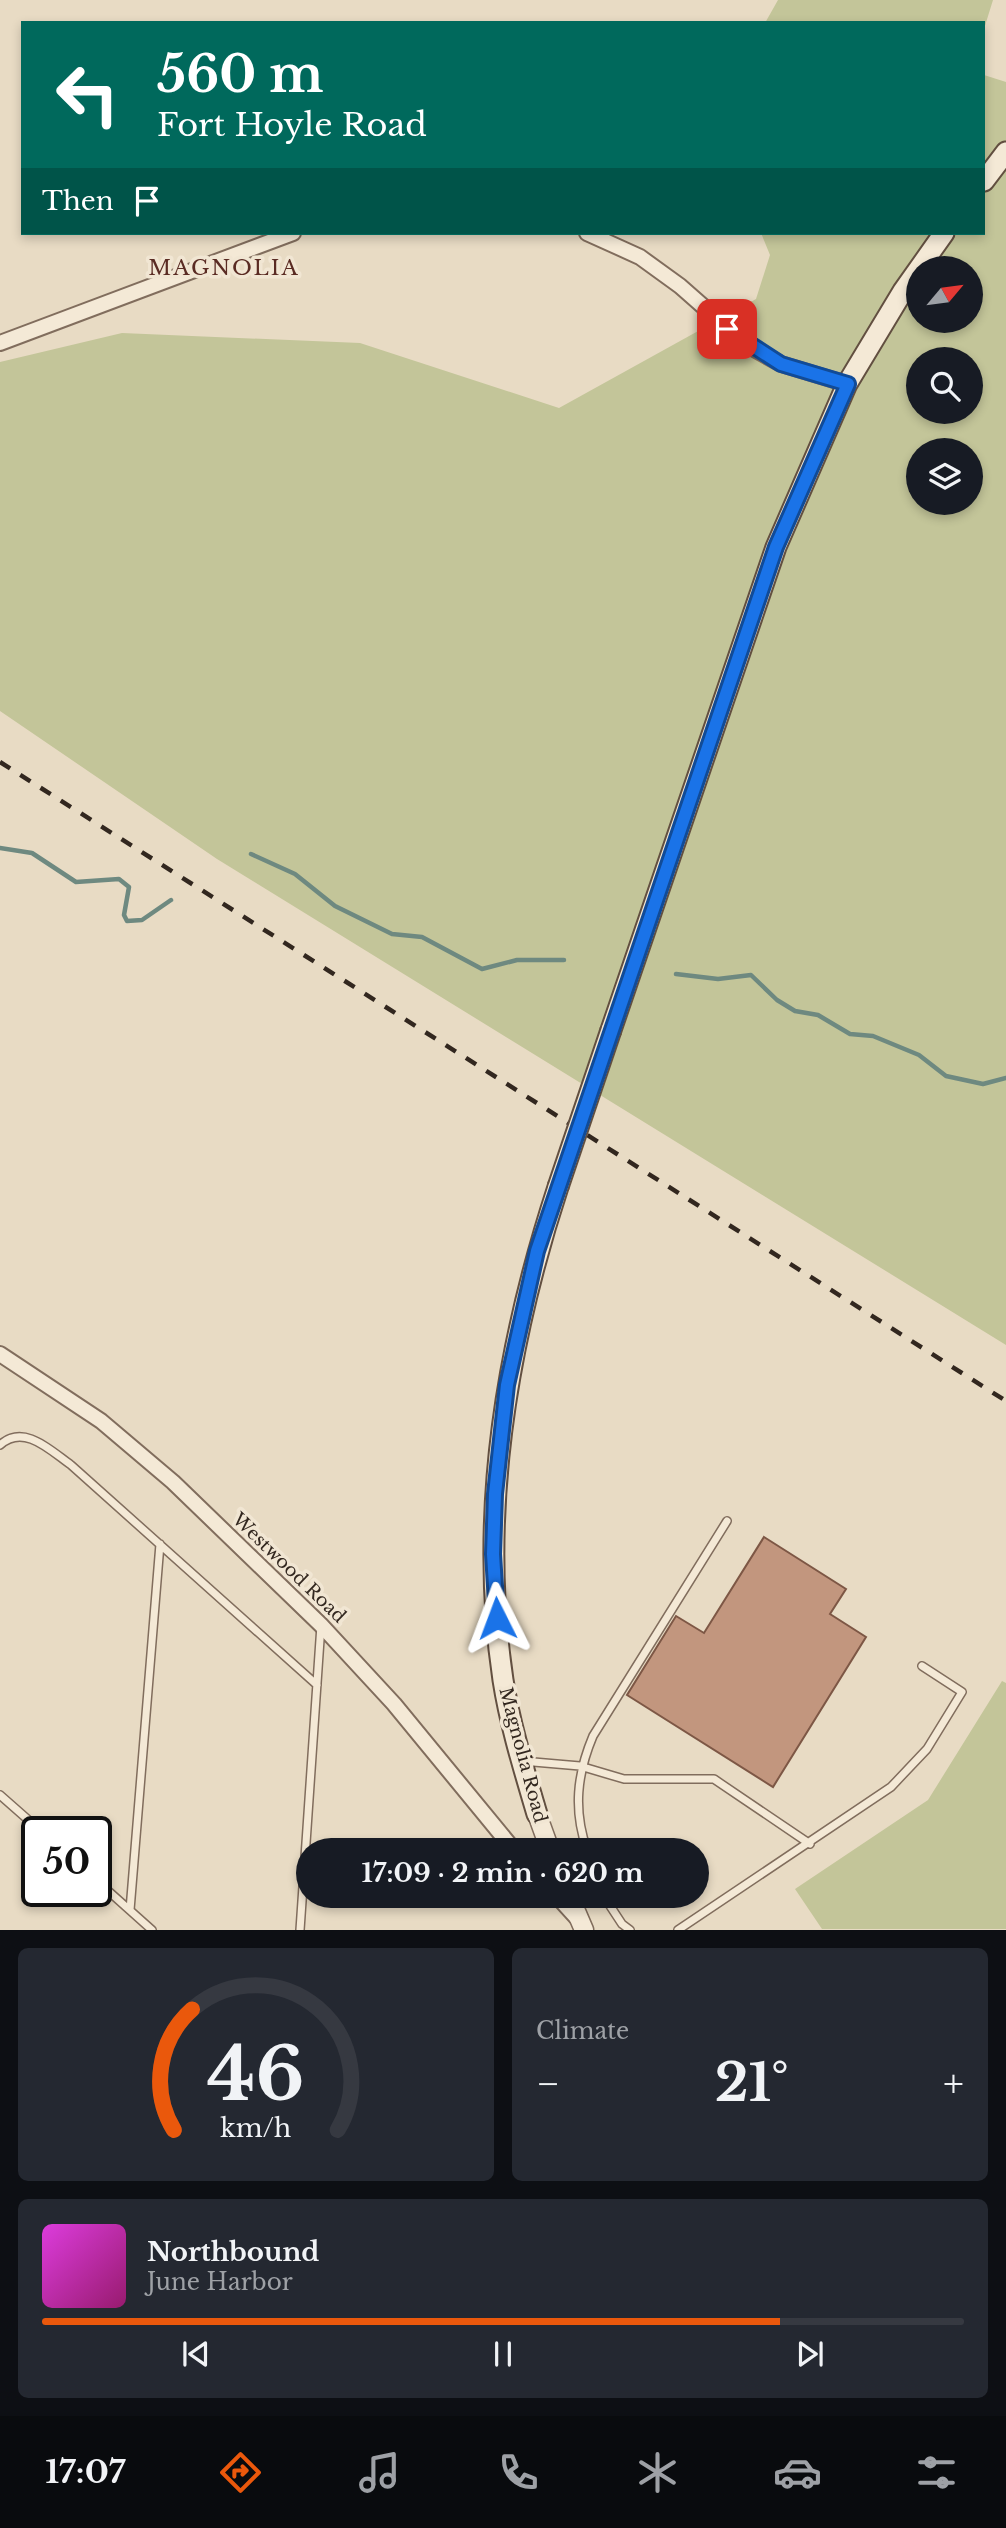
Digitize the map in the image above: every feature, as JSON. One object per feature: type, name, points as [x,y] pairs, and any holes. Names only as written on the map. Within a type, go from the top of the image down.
[{"type":"main road","points":[[985,180],[1006,152]]},
{"type":"main road","name":"Magnolia Road","points":[[537,1814],[504,1681],[493,1554],[495,1494],[507,1385],[523,1307],[558,1187],[776,547],[848,384],[902,291],[943,235]]},
{"type":"street","points":[[0,343],[288,235]]},
{"type":"street","points":[[591,235],[640,257],[680,285],[747,345],[781,364],[848,384]]},
{"type":"street","name":"Westwood Road","points":[[0,1354],[101,1421],[140,1452],[321,1625],[394,1704],[504,1838]]},
{"type":"street","name":"Magnolia Road","points":[[537,1814],[546,1838]]},
{"type":"street","points":[[567,1908],[581,1925]]},
{"type":"street","points":[[574,1908],[581,1925]]},
{"type":"lane","points":[[1,1440],[33,1438],[71,1465],[317,1685]]},
{"type":"lane","points":[[584,1838],[577,1808],[580,1766],[593,1736],[727,1521]]},
{"type":"lane","points":[[130,1910],[160,1545]]},
{"type":"lane","points":[[300,1930],[321,1625]]},
{"type":"lane","points":[[678,1930],[810,1844],[891,1787],[927,1749],[962,1692],[922,1666]]},
{"type":"lane","points":[[522,1761],[580,1766],[624,1779],[714,1779],[810,1844]]},
{"type":"lane","points":[[0,1795],[24,1816]]},
{"type":"lane","points":[[112,1894],[152,1930]]},
{"type":"lane","points":[[612,1908],[622,1924],[630,1930]]},
{"type":"green space","points":[[778,0],[993,0],[985,26],[985,21],[766,21]]},
{"type":"green space","points":[[985,75],[1006,82],[1006,1345],[217,859],[0,711],[0,362],[122,333],[360,343],[559,408],[756,299],[770,255],[762,235],[985,235]]},
{"type":"green space","points":[[1002,1681],[1006,1683],[1006,1929],[822,1929],[795,1889],[928,1800]]},
{"type":"building","points":[[764,1537],[846,1589],[830,1614],[866,1637],[773,1787],[627,1695],[676,1616],[704,1633]]},
{"type":"waterway","points":[[0,848],[32,853],[76,882],[119,879],[129,887],[124,915],[127,921],[142,920],[171,900]]},
{"type":"waterway","points":[[251,854],[295,874],[335,906],[392,934],[422,937],[482,969],[517,960],[564,960]]},
{"type":"waterway","points":[[676,974],[718,979],[751,975],[777,1000],[795,1011],[818,1015],[850,1034],[873,1036],[919,1055],[946,1076],[983,1084],[1006,1078]]},
{"type":"railway","points":[[0,762],[1006,1401]]},
{"type":"district","name":"MAGNOLIA","points":[[224,268]]},
{"type":"route","points":[[497,1618],[493,1554],[495,1494],[507,1385],[537,1251],[776,547],[812,460],[848,384],[781,364],[747,345],[727,329]]}]
